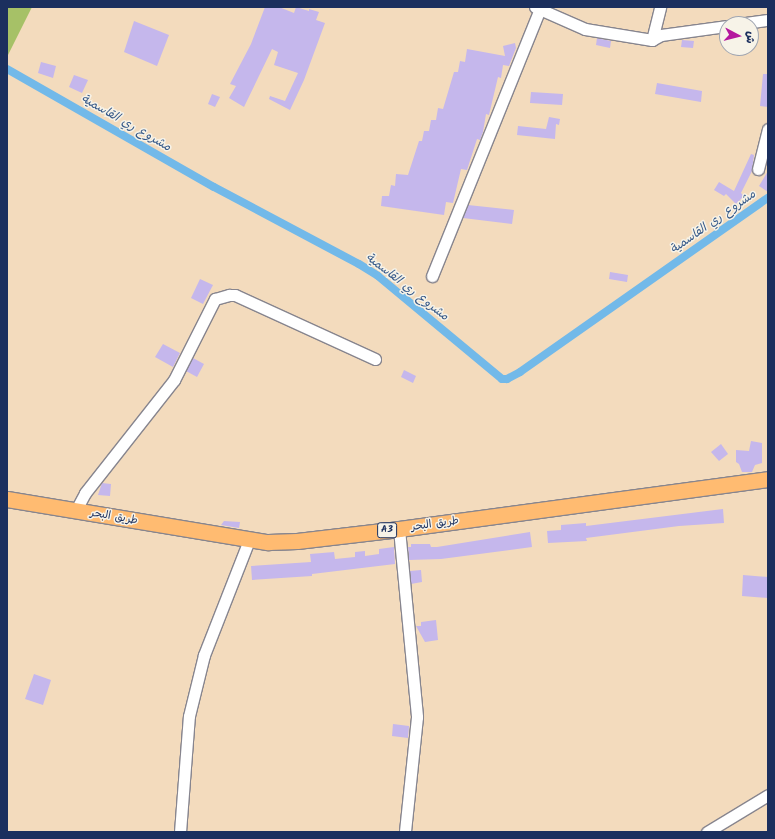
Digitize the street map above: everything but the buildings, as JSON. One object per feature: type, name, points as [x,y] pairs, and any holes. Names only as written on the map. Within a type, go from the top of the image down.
[{"type":"highway","name":"طريق البحر","points":[[7,499],[249,540],[297,542],[768,480]]},
{"type":"street","points":[[652,40],[660,7]]},
{"type":"street","points":[[432,276],[537,8],[585,29],[652,40],[661,35],[719,27]]},
{"type":"street","points":[[758,169],[768,129]]},
{"type":"street","points":[[76,510],[85,493],[174,380],[215,299],[229,295],[235,296],[375,359]]},
{"type":"street","points":[[400,529],[417,718],[405,832]]},
{"type":"street","points":[[180,832],[189,716],[204,655],[249,540]]},
{"type":"street","points":[[707,832],[768,795]]},
{"type":"green space","points":[[7,7],[32,7],[7,57]]},
{"type":"waterway","name":"مشروع ري القاسمية","points":[[7,69],[214,187],[359,264],[378,276],[502,379],[507,379],[520,372],[768,198]]}]
